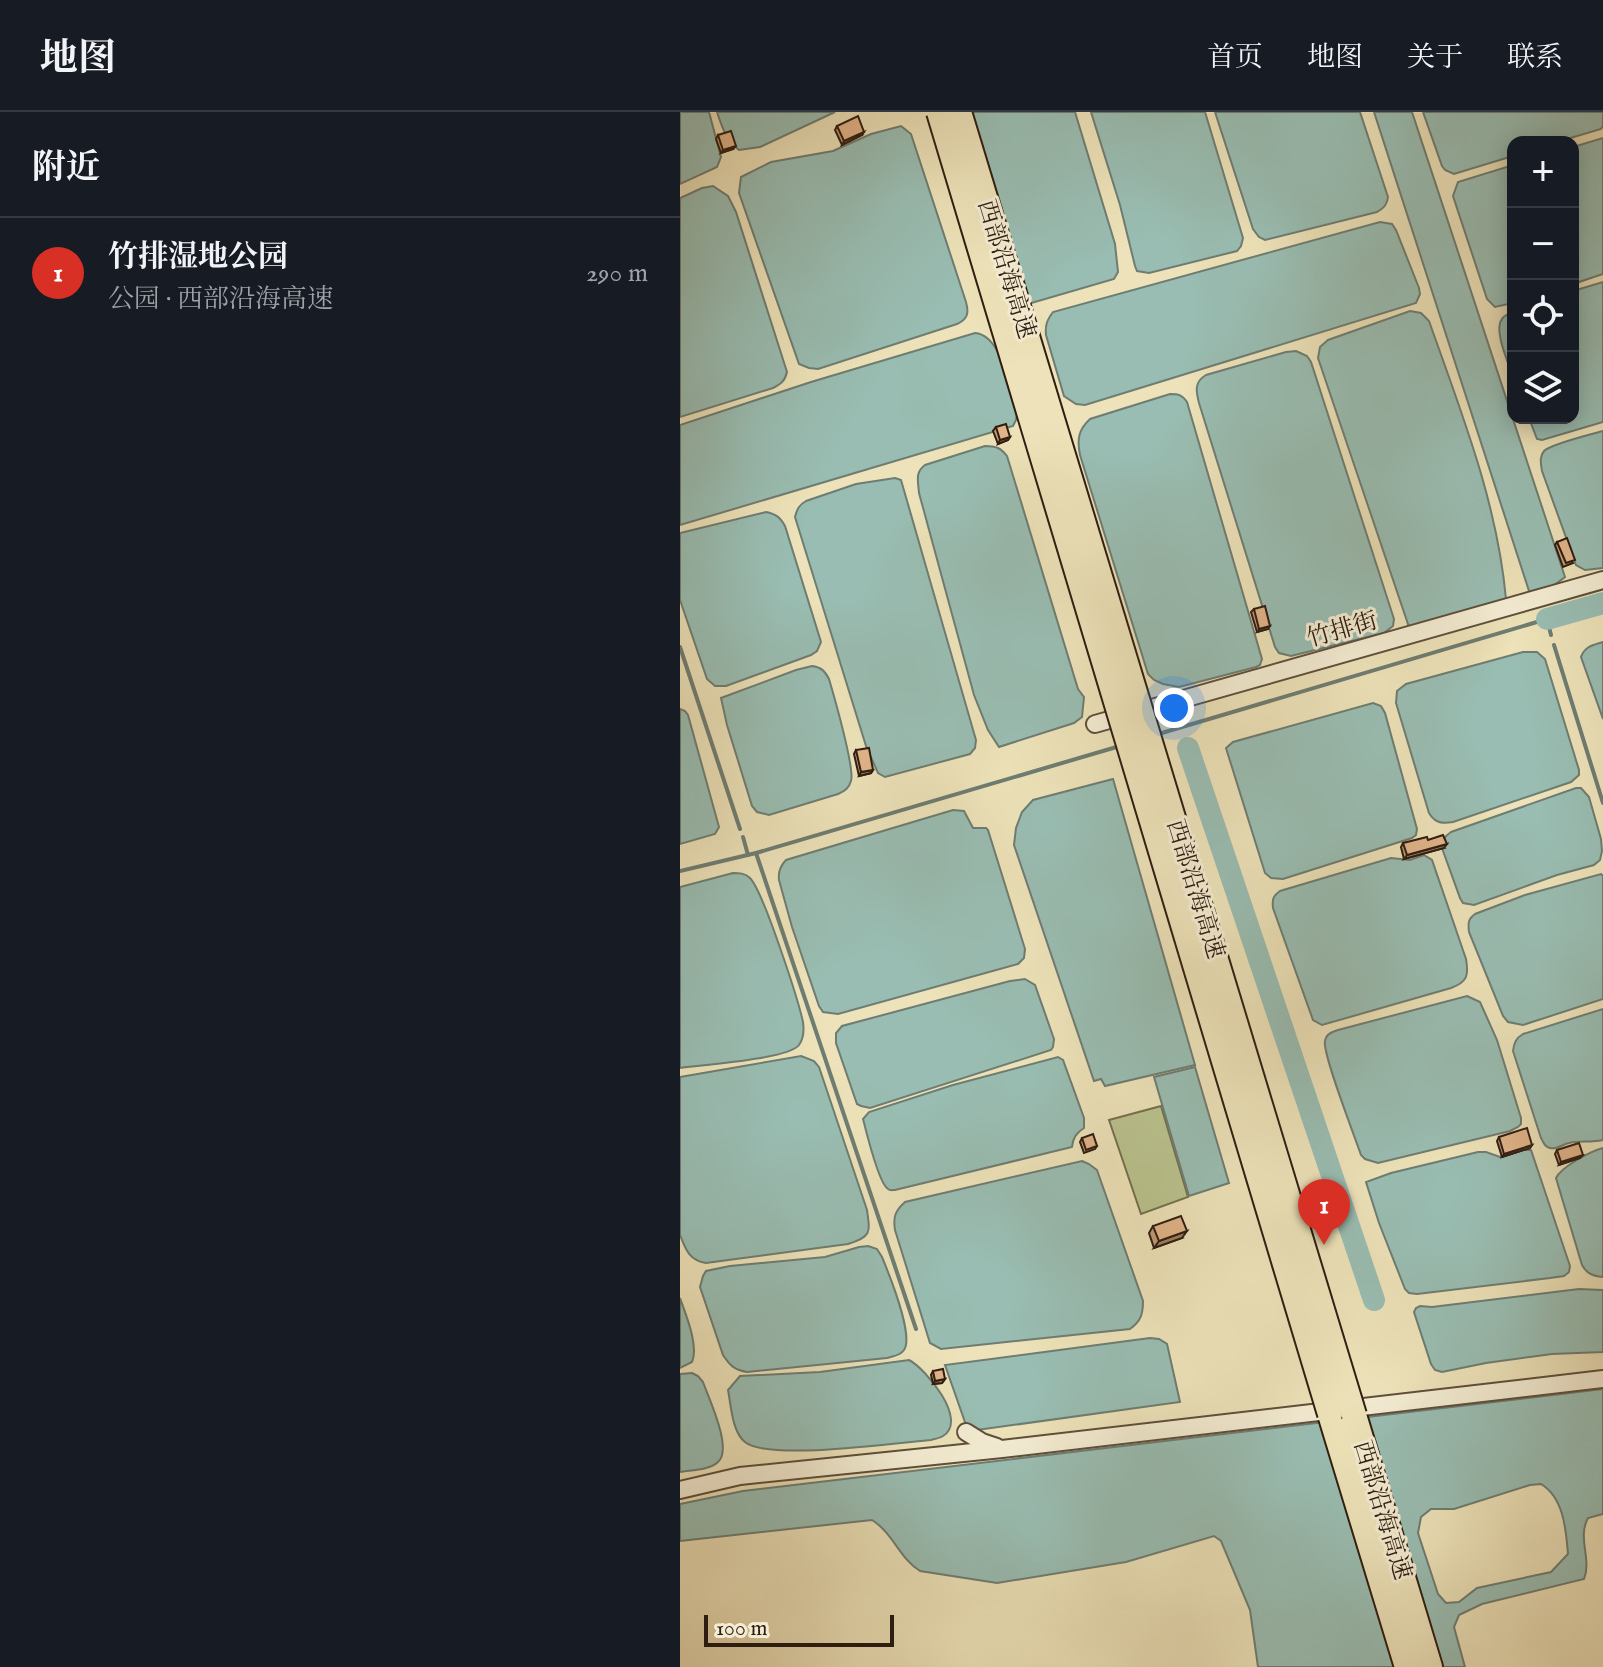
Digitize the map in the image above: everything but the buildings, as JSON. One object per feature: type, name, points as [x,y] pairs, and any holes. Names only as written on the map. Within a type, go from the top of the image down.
[{"type":"highway","name":"西部沿海高速","points":[[939,112],[1407,1667]]},
{"type":"highway","name":"西部沿海高速","points":[[959,112],[1430,1667]]},
{"type":"street","name":"竹排街","points":[[1095,724],[1603,580]]},
{"type":"street","points":[[680,1490],[740,1476],[1002,1449],[1603,1379]]},
{"type":"street","points":[[966,1432],[1002,1449]]},
{"type":"green space","points":[[1161,1106],[1188,1197],[1141,1214],[1109,1120]]},
{"type":"water","points":[[680,112],[709,112],[721,157],[717,167],[680,184]]},
{"type":"water","points":[[717,112],[835,112],[760,147],[739,150],[728,138]]},
{"type":"water","points":[[969,112],[1075,112],[1115,244],[1118,272],[1114,279],[1028,304]]},
{"type":"water","points":[[1091,112],[1205,112],[1243,238],[1237,251],[1149,273],[1137,271]]},
{"type":"water","points":[[1215,112],[1360,112],[1388,197],[1386,204],[1377,212],[1265,240],[1259,237],[1253,229]]},
{"type":"water","points":[[1374,112],[1412,112],[1507,401],[1507,424],[1515,424],[1565,577],[1546,591],[1530,594]]},
{"type":"water","points":[[1423,112],[1603,112],[1601,129],[1577,136],[1507,136],[1507,158],[1454,174],[1442,166]]},
{"type":"water","points":[[901,126],[911,134],[966,302],[967,315],[957,324],[818,369],[799,364],[739,193],[741,177],[771,162],[833,151],[871,134]]},
{"type":"water","points":[[1603,138],[1603,274],[1579,282],[1579,208],[1579,145]]},
{"type":"water","points":[[1507,167],[1507,304],[1495,307],[1487,299],[1453,196],[1458,182]]},
{"type":"water","points":[[713,186],[728,196],[736,212],[787,372],[782,382],[773,388],[680,417],[680,198]]},
{"type":"water","points":[[1380,222],[1392,224],[1396,230],[1419,288],[1416,303],[1085,405],[1076,404],[1064,396],[1046,335],[1047,323],[1053,312]]},
{"type":"water","points":[[1603,282],[1603,422],[1537,439],[1531,424],[1579,424],[1579,289]]},
{"type":"water","points":[[1410,311],[1421,313],[1429,321],[1465,423],[1495,527],[1506,599],[1409,627],[1318,358],[1320,347],[1328,340]]},
{"type":"water","points":[[1507,315],[1507,359],[1499,331]]},
{"type":"water","points":[[975,333],[992,343],[1004,365],[1017,412],[1013,426],[680,525],[680,425]]},
{"type":"water","points":[[1296,351],[1307,356],[1311,362],[1394,619],[1393,626],[1384,633],[1291,656],[1279,653],[1275,647],[1197,391],[1199,381],[1206,375]]},
{"type":"water","points":[[1170,394],[1180,395],[1187,402],[1262,659],[1256,667],[1179,687],[1163,684],[1148,674],[1079,445],[1081,431],[1090,419]]},
{"type":"water","points":[[1603,431],[1603,568],[1585,570],[1576,565],[1542,471],[1541,458],[1544,451],[1555,445]]},
{"type":"water","points":[[985,446],[998,448],[1007,456],[1078,689],[1084,697],[1082,717],[1074,723],[999,747],[988,730],[974,695],[918,481],[918,474],[925,465]]},
{"type":"water","points":[[895,478],[901,480],[976,740],[970,754],[885,777],[878,773],[866,746],[795,517],[806,501],[856,484]]},
{"type":"water","points":[[766,512],[777,516],[785,526],[821,642],[811,655],[726,686],[715,686],[707,679],[680,600],[680,533]]},
{"type":"water","points":[[1603,642],[1603,719],[1581,657],[1587,648]]},
{"type":"water","points":[[1523,652],[1537,652],[1545,659],[1579,775],[1571,782],[1453,822],[1436,821],[1429,813],[1396,703],[1397,691],[1406,684]]},
{"type":"water","points":[[812,666],[822,670],[829,679],[847,748],[850,783],[838,794],[769,815],[757,812],[752,806],[721,698]]},
{"type":"water","points":[[1373,703],[1381,706],[1385,713],[1417,829],[1416,835],[1283,879],[1271,878],[1265,873],[1226,748],[1233,742]]},
{"type":"water","points":[[680,709],[688,715],[719,827],[715,834],[680,844]]},
{"type":"water","points":[[1113,779],[1195,1065],[1105,1086],[1101,1079],[1094,1081],[1014,845],[1022,812],[1033,800]]},
{"type":"water","points":[[1581,788],[1589,797],[1601,839],[1600,860],[1594,865],[1474,905],[1463,903],[1442,848],[1447,835]]},
{"type":"water","points":[[953,810],[964,811],[973,828],[988,830],[1025,949],[1024,958],[1018,964],[838,1014],[823,1012],[792,927],[779,880],[782,865],[786,860]]},
{"type":"water","points":[[1424,855],[1432,860],[1466,959],[1466,978],[1451,988],[1322,1025],[1313,1020],[1273,908],[1274,896],[1280,891],[1391,858],[1410,860]]},
{"type":"water","points":[[733,873],[750,878],[763,903],[800,1010],[803,1036],[799,1045],[779,1054],[680,1068],[680,887]]},
{"type":"water","points":[[1601,874],[1603,999],[1523,1025],[1508,1022],[1469,932],[1470,920],[1475,914],[1525,895]]},
{"type":"water","points":[[1025,979],[1035,985],[1054,1039],[1051,1050],[870,1108],[857,1104],[836,1043],[836,1033],[842,1026]]},
{"type":"water","points":[[1467,996],[1480,1002],[1497,1040],[1521,1124],[1510,1131],[1378,1163],[1365,1159],[1333,1078],[1325,1049],[1327,1037],[1338,1030]]},
{"type":"water","points":[[1603,1009],[1603,1140],[1573,1142],[1550,1148],[1541,1138],[1513,1051],[1515,1043],[1523,1034]]},
{"type":"water","points":[[801,1056],[814,1061],[819,1067],[867,1210],[868,1233],[848,1244],[706,1263],[692,1257],[680,1235],[680,1077]]},
{"type":"water","points":[[1058,1057],[1063,1060],[1084,1118],[1084,1128],[1075,1136],[1072,1147],[895,1190],[889,1190],[884,1185],[863,1119],[869,1112],[953,1085]]},
{"type":"water","points":[[1195,1067],[1229,1183],[1189,1196],[1154,1077]]},
{"type":"water","points":[[1603,1148],[1603,1277],[1591,1274],[1582,1265],[1556,1178],[1577,1160]]},
{"type":"water","points":[[1520,1150],[1531,1150],[1570,1266],[1569,1272],[1550,1278],[1409,1293],[1379,1223],[1366,1182],[1478,1152],[1500,1157]]},
{"type":"water","points":[[1082,1161],[1097,1170],[1143,1301],[1137,1323],[1130,1329],[941,1349],[930,1343],[895,1230],[899,1208],[905,1202]]},
{"type":"water","points":[[868,1246],[877,1249],[882,1257],[899,1305],[906,1332],[902,1352],[887,1358],[747,1372],[736,1369],[728,1362],[700,1287],[706,1271],[825,1257]]},
{"type":"water","points":[[1579,1289],[1603,1290],[1603,1352],[1552,1354],[1442,1372],[1435,1370],[1431,1364],[1414,1312],[1420,1306]]},
{"type":"water","points":[[680,1298],[691,1330],[694,1355],[692,1362],[680,1368]]},
{"type":"water","points":[[1150,1338],[1167,1344],[1180,1402],[977,1430],[966,1425],[945,1365]]},
{"type":"water","points":[[909,1360],[934,1383],[948,1407],[950,1428],[943,1436],[931,1440],[805,1451],[758,1447],[745,1442],[737,1432],[728,1390],[740,1376],[820,1372]]},
{"type":"water","points":[[692,1373],[703,1382],[714,1411],[723,1446],[722,1456],[710,1467],[680,1472],[680,1374]]},
{"type":"water","points":[[1603,1389],[1603,1514],[1588,1518],[1585,1526],[1584,1579],[1482,1604],[1459,1615],[1454,1627],[1465,1667],[1258,1667],[1250,1610],[1221,1541],[1214,1536],[1126,1562],[997,1583],[920,1571],[872,1520],[680,1541],[680,1504],[743,1491]],"holes":[[[1541,1484],[1549,1490],[1562,1515],[1568,1554],[1551,1572],[1477,1588],[1459,1602],[1446,1603],[1438,1594],[1418,1533],[1421,1517],[1431,1509],[1454,1509],[1530,1485]]]},
{"type":"waterway","points":[[1547,619],[1603,603]]},
{"type":"waterway","points":[[1155,735],[1547,619],[1551,635]]},
{"type":"waterway","points":[[1554,645],[1603,803]]},
{"type":"waterway","points":[[680,647],[740,829]]},
{"type":"waterway","points":[[680,871],[756,853],[1120,746]]},
{"type":"waterway","points":[[1188,748],[1374,1300]]},
{"type":"waterway","points":[[743,837],[748,855]]},
{"type":"waterway","points":[[756,853],[916,1329]]},
{"type":"place","name":"竹排湿地公园","points":[[1324,1245]]}]
